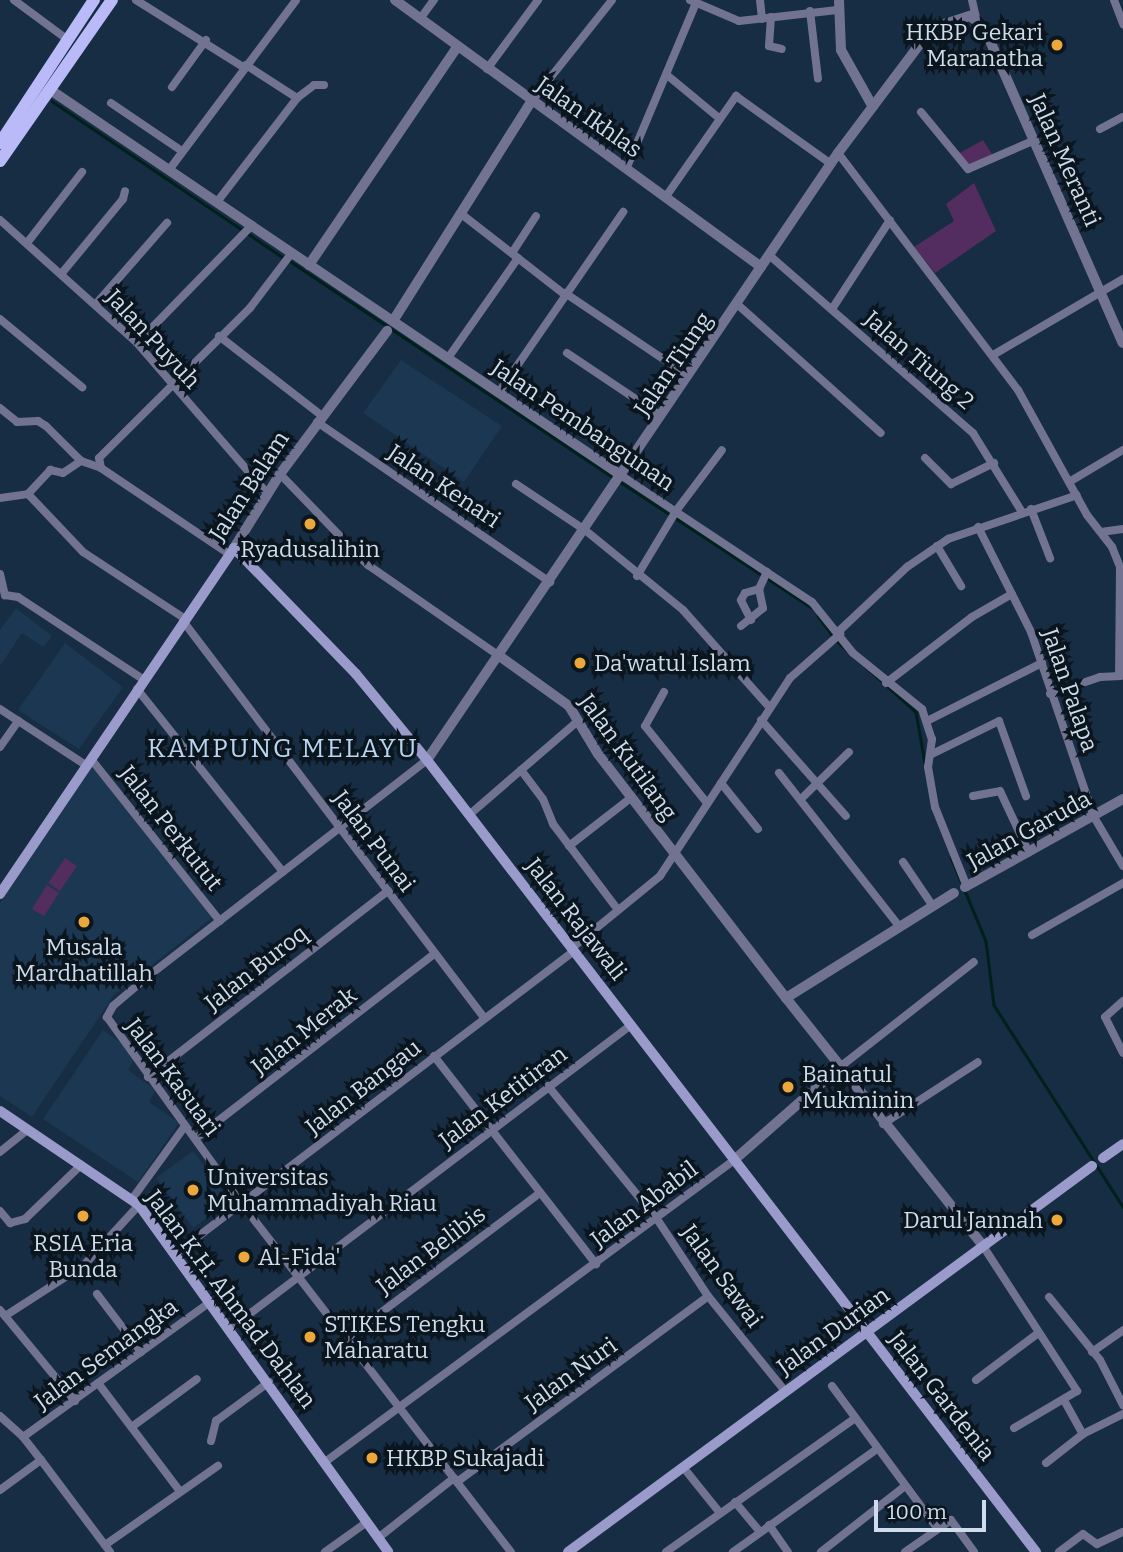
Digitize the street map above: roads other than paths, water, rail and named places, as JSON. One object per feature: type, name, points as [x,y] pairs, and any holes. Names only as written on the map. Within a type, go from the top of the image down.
[{"type":"main road","points":[[0,143],[94,0]]},
{"type":"main road","points":[[0,161],[112,0]]},
{"type":"main road","name":"Jalan Balam","points":[[0,894],[183,619],[232,551]]},
{"type":"main road","name":"Jalan Rajawali","points":[[232,551],[356,674],[427,760],[866,1332]]},
{"type":"main road","name":"Jalan K.H. Ahmad Dahlan","points":[[0,1111],[136,1202],[270,1382],[388,1552]]},
{"type":"main road","name":"Jalan Durian","points":[[1103,1158],[1123,1144]]},
{"type":"main road","name":"Jalan Durian","points":[[568,1552],[1092,1166]]},
{"type":"main road","name":"Jalan Gardenia","points":[[866,1332],[1037,1552]]},
{"type":"street","points":[[14,0],[68,40]]},
{"type":"street","points":[[136,0],[206,40],[297,98]]},
{"type":"street","points":[[169,170],[296,0]]},
{"type":"street","name":"Jalan Ikhlas","points":[[395,0],[531,102],[667,195],[761,267]]},
{"type":"street","points":[[420,19],[434,0]]},
{"type":"street","points":[[487,69],[538,0]]},
{"type":"street","points":[[531,102],[612,0]]},
{"type":"street","points":[[761,0],[762,19]]},
{"type":"street","points":[[972,0],[976,18]]},
{"type":"street","points":[[1115,0],[1123,22]]},
{"type":"street","points":[[627,167],[667,75],[693,1],[739,21],[838,5],[841,50],[867,90],[873,107]]},
{"type":"street","points":[[810,11],[818,79]]},
{"type":"street","points":[[771,17],[769,46],[782,49]]},
{"type":"street","name":"Jalan Tiung","points":[[427,760],[613,490],[687,375],[838,153],[932,28],[953,19],[976,18]]},
{"type":"street","name":"Jalan Meranti","points":[[976,18],[986,32],[1102,288],[1123,343]]},
{"type":"street","points":[[172,87],[206,40]]},
{"type":"street","points":[[309,265],[457,47]]},
{"type":"street","points":[[667,75],[719,118]]},
{"type":"street","points":[[217,202],[297,98],[314,85],[324,85]]},
{"type":"street","name":"Jalan Pembangunan","points":[[49,89],[309,265],[391,325],[499,392],[674,513],[763,580],[817,606],[853,653],[886,682],[919,705],[927,721]]},
{"type":"street","points":[[667,195],[719,118],[738,96],[831,164]]},
{"type":"street","name":"Jalan Balam","points":[[232,551],[319,419],[391,325],[531,102]]},
{"type":"street","points":[[111,103],[182,150]]},
{"type":"street","points":[[921,112],[968,169],[976,170],[1035,140]]},
{"type":"street","points":[[1100,129],[1123,117]]},
{"type":"street","points":[[838,153],[1018,390],[1119,567],[1121,676],[1100,677],[1050,694]]},
{"type":"street","points":[[27,243],[82,172]]},
{"type":"street","points":[[62,273],[123,200],[125,191]]},
{"type":"street","points":[[499,392],[564,293],[623,212]]},
{"type":"street","points":[[460,213],[564,293],[687,375]]},
{"type":"street","points":[[448,358],[515,255],[536,216]]},
{"type":"street","name":"Jalan Puyuh","points":[[0,220],[137,343],[169,385],[268,494]]},
{"type":"street","points":[[832,309],[890,220]]},
{"type":"street","points":[[96,304],[167,223]]},
{"type":"street","points":[[137,343],[251,225]]},
{"type":"street","points":[[101,468],[99,458],[108,447],[250,308],[291,254]]},
{"type":"street","name":"Jalan Tiung 2","points":[[769,254],[973,433],[1026,511],[1050,558]]},
{"type":"street","points":[[993,355],[1102,288],[1123,279]]},
{"type":"street","points":[[737,304],[881,433]]},
{"type":"street","points":[[0,319],[82,387]]},
{"type":"street","name":"Jalan Kenari","points":[[219,336],[319,419],[550,582]]},
{"type":"street","points":[[567,353],[661,416]]},
{"type":"street","points":[[0,408],[17,422],[38,421],[81,461],[101,468],[232,551]]},
{"type":"street","name":"Jalan Pembangunan","points":[[637,576],[674,513],[722,450]]},
{"type":"street","points":[[1069,482],[1123,450]]},
{"type":"street","points":[[925,458],[951,484],[994,463]]},
{"type":"street","points":[[0,498],[28,494],[50,470],[63,473],[81,461]]},
{"type":"street","name":"Jalan Kutilang","points":[[281,474],[368,565],[545,686],[579,720],[632,797],[786,999],[883,1124],[983,1246]]},
{"type":"street","points":[[516,484],[585,530],[637,576],[683,610],[769,707]]},
{"type":"street","name":"Jalan Punai","points":[[28,494],[83,552],[183,619],[484,1018]]},
{"type":"street","name":"Jalan Bangau","points":[[175,1254],[573,949],[656,881],[790,678],[937,546],[978,527],[1077,495]]},
{"type":"street","name":"Jalan Palapa","points":[[978,527],[1012,594],[1042,663],[1050,694],[1094,817],[1123,866]]},
{"type":"street","points":[[1101,532],[1123,529]]},
{"type":"street","points":[[937,546],[961,586]]},
{"type":"street","points":[[0,574],[5,594],[0,603]]},
{"type":"street","points":[[751,620],[740,600],[763,580]]},
{"type":"street","points":[[741,626],[763,608],[763,580]]},
{"type":"street","points":[[5,594],[18,597],[140,684],[283,872]]},
{"type":"street","points":[[886,682],[972,617],[1012,594]]},
{"type":"street","points":[[966,887],[935,807],[927,721],[1042,663]]},
{"type":"street","points":[[664,692],[645,726],[706,802]]},
{"type":"street","name":"Jalan Perkutut","points":[[0,709],[89,762],[220,921]]},
{"type":"street","points":[[469,815],[579,720]]},
{"type":"street","points":[[761,720],[846,816]]},
{"type":"street","points":[[0,747],[18,721]]},
{"type":"street","points":[[930,755],[999,721],[1026,796]]},
{"type":"street","points":[[801,799],[849,752]]},
{"type":"street","name":"Jalan Kasuari","points":[[427,760],[220,921],[107,1014],[110,1025],[196,1138],[242,1204],[511,1552]]},
{"type":"street","points":[[521,770],[569,846],[618,910]]},
{"type":"street","points":[[779,773],[898,925]]},
{"type":"street","points":[[721,783],[758,829]]},
{"type":"street","points":[[973,796],[1000,791],[1029,853]]},
{"type":"street","points":[[569,846],[632,797]]},
{"type":"street","name":"Jalan Garuda","points":[[954,893],[1123,799]]},
{"type":"street","points":[[903,862],[932,905]]},
{"type":"street","points":[[1032,935],[1123,883]]},
{"type":"street","name":"Jalan Buroq","points":[[148,1077],[388,891]]},
{"type":"street","points":[[786,999],[898,925],[954,893]]},
{"type":"street","name":"Jalan Merak","points":[[196,1138],[435,953]]},
{"type":"street","name":"Jalan Ababil","points":[[326,1462],[733,1161],[840,1067],[974,962]]},
{"type":"street","points":[[1123,1001],[1105,1017],[1123,1053]]},
{"type":"street","name":"Jalan Ketitiran","points":[[231,1328],[631,1025]]},
{"type":"street","points":[[434,1056],[596,1264]]},
{"type":"street","points":[[883,1124],[978,1062]]},
{"type":"street","name":"Jalan Sawai","points":[[548,1086],[657,1219],[708,1296],[785,1391]]},
{"type":"street","points":[[75,1401],[3,1313],[84,1265],[136,1202],[185,1126]]},
{"type":"street","points":[[0,1152],[28,1129]]},
{"type":"street","name":"Jalan Durian","points":[[1092,1166],[1103,1158]]},
{"type":"street","points":[[0,1212],[10,1223],[25,1219],[81,1165]]},
{"type":"street","name":"Jalan Belibis","points":[[346,1339],[540,1193]]},
{"type":"street","points":[[983,1246],[1037,1334],[1076,1389],[1075,1396],[1014,1428]]},
{"type":"street","points":[[97,1294],[141,1352]]},
{"type":"street","name":"Jalan Nuri","points":[[378,1538],[708,1296]]},
{"type":"street","points":[[1049,1297],[1092,1352],[1123,1405]]},
{"type":"street","name":"Jalan Semangka","points":[[23,1437],[210,1301]]},
{"type":"street","points":[[1092,1352],[1123,1330]]},
{"type":"street","points":[[976,1380],[1037,1334]]},
{"type":"street","points":[[133,1426],[197,1379]]},
{"type":"street","points":[[211,1441],[216,1421],[270,1382]]},
{"type":"street","points":[[98,1383],[179,1490]]},
{"type":"street","points":[[832,1386],[904,1487],[937,1528]]},
{"type":"street","points":[[1065,1402],[1083,1434]]},
{"type":"street","points":[[1046,1463],[1083,1434],[1123,1414]]},
{"type":"street","name":"Jalan Semangka","points":[[0,1416],[23,1437],[108,1549]]},
{"type":"street","points":[[666,1552],[855,1418]]},
{"type":"street","points":[[733,1552],[877,1449]]},
{"type":"street","points":[[0,1490],[41,1460]]},
{"type":"street","points":[[108,1549],[179,1490],[218,1466]]},
{"type":"street","points":[[683,1467],[720,1513]]},
{"type":"street","points":[[821,1552],[904,1487]]},
{"type":"street","points":[[735,1502],[760,1532]]},
{"type":"street","points":[[326,1552],[367,1522]]},
{"type":"street","points":[[905,1552],[937,1528],[954,1522],[974,1552]]},
{"type":"street","points":[[769,1525],[788,1552]]},
{"type":"street","points":[[1059,1552],[1083,1534],[1094,1544],[1123,1532]]},
{"type":"waterway","points":[[52,101],[284,258]]},
{"type":"waterway","points":[[290,261],[613,477]]},
{"type":"waterway","points":[[619,481],[812,608]]},
{"type":"waterway","points":[[818,616],[833,636]]},
{"type":"waterway","points":[[837,641],[916,712],[925,763]]},
{"type":"waterway","points":[[951,857],[986,941],[994,1005],[1123,1207]]},
{"type":"place","name":"HKBP Gekari Maranatha","points":[[1057,45]]},
{"type":"place","name":"Ryadusalihin","points":[[310,524]]},
{"type":"place","name":"Da'watul Islam","points":[[580,663]]},
{"type":"place","name":"Musala Mardhatillah","points":[[84,922]]},
{"type":"place","name":"Bainatul Mukminin","points":[[788,1087]]},
{"type":"place","name":"Universitas Muhammadiyah Riau","points":[[193,1190]]},
{"type":"place","name":"RSIA Eria Bunda","points":[[83,1216]]},
{"type":"place","name":"Darul Jannah","points":[[1057,1220]]},
{"type":"place","name":"Al-Fida'","points":[[244,1257]]},
{"type":"place","name":"STIKES Tengku Maharatu","points":[[310,1337]]},
{"type":"place","name":"HKBP Sukajadi","points":[[372,1458]]},
{"type":"district","name":"KAMPUNG MELAYU","points":[[283,749]]}]
